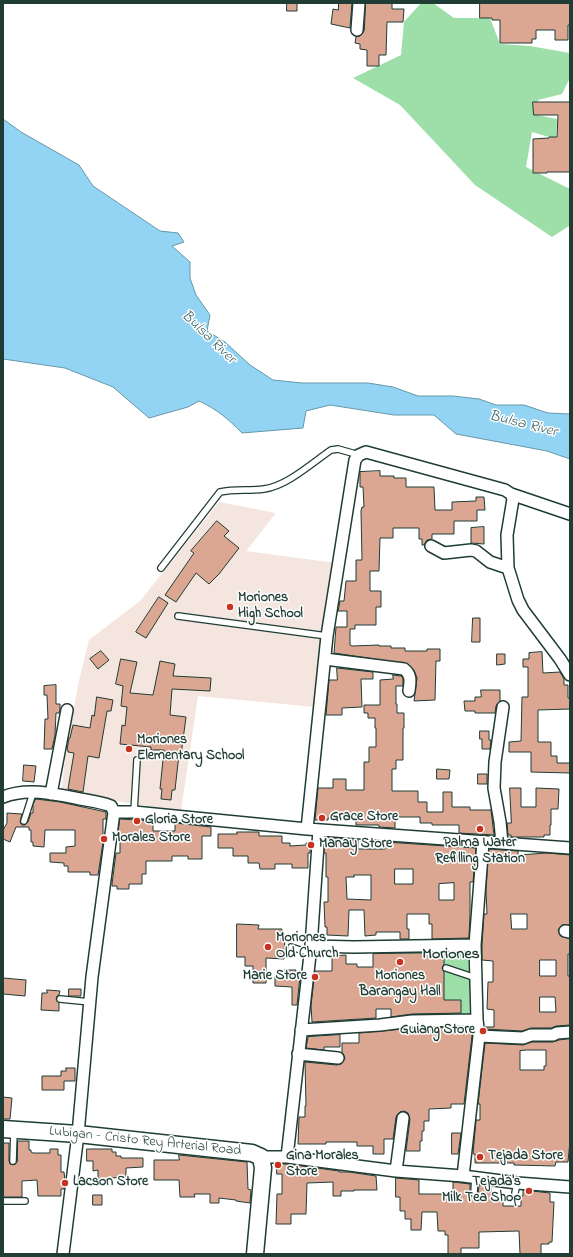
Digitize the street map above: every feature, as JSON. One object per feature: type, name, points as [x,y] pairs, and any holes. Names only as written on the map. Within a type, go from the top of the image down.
[{"type":"main road","name":"Lubigan - Cristo Rey Arterial Road","points":[[9,1129],[78,1134],[241,1150],[252,1152],[262,1157],[263,1168],[255,1254]]},
{"type":"street","points":[[357,30],[359,3]]},
{"type":"street","points":[[307,829],[327,636],[355,460],[359,455],[366,452],[505,490],[510,494],[514,499],[507,535],[508,568],[518,600],[523,610],[560,659],[570,675]]},
{"type":"street","points":[[510,494],[570,514]]},
{"type":"street","points":[[431,546],[444,553],[471,550],[476,551],[490,562],[508,568]]},
{"type":"street","points":[[324,659],[404,669],[408,671],[411,678],[409,691]]},
{"type":"street","points":[[502,843],[494,788],[495,762],[503,707]]},
{"type":"street","points":[[51,794],[68,710]]},
{"type":"street","points":[[3,797],[21,792],[51,794],[103,802],[111,806],[114,812],[90,1002],[78,1134],[63,1254]]},
{"type":"street","points":[[114,812],[134,812],[319,830],[570,848]]},
{"type":"street","points":[[287,1157],[311,949],[319,830]]},
{"type":"street","points":[[463,1176],[479,1036],[477,1020],[475,945],[483,842]]},
{"type":"street","points":[[311,949],[475,945]]},
{"type":"street","points":[[301,1030],[380,1025],[412,1021],[477,1020]]},
{"type":"street","points":[[479,1036],[523,1038],[531,1035],[553,1035],[557,1033],[570,1032]]},
{"type":"street","points":[[298,1054],[338,1058]]},
{"type":"street","points":[[396,1171],[403,1118]]},
{"type":"street","points":[[262,1157],[287,1157],[396,1171],[475,1177],[516,1188],[570,1187]]},
{"type":"lane","points":[[161,568],[220,492],[240,489],[264,489],[277,486],[330,450],[338,448],[359,455]]},
{"type":"lane","points":[[178,616],[327,636]]},
{"type":"lane","points":[[134,812],[137,760]]},
{"type":"lane","points":[[24,821],[32,793]]},
{"type":"lane","points":[[291,947],[311,949]]},
{"type":"lane","points":[[446,968],[476,978]]},
{"type":"lane","points":[[60,999],[90,1002]]},
{"type":"lane","points":[[9,1129],[13,1161]]},
{"type":"lane","points":[[474,1193],[475,1177]]},
{"type":"lane","points":[[3,1201],[25,1201]]},
{"type":"shaded area","name":"Moriones High School","points":[[219,502],[276,513],[246,551],[335,563],[315,707],[198,696],[181,811],[61,793],[65,759],[78,685],[89,640],[140,601]]},
{"type":"green space","points":[[421,3],[433,3],[454,18],[490,18],[500,44],[530,46],[570,53],[570,78],[562,94],[538,100],[537,115],[557,119],[556,139],[532,132],[526,167],[570,189],[569,226],[552,237],[475,185],[400,105],[353,78],[401,55],[404,22]]},
{"type":"green space","points":[[409,949],[468,949],[470,1016],[410,1017]]},
{"type":"water","name":"Bulsa River","points":[[3,119],[21,132],[79,165],[93,186],[160,231],[178,233],[184,242],[172,246],[190,262],[190,278],[196,295],[210,315],[207,331],[225,342],[250,365],[273,380],[302,383],[368,383],[393,387],[418,396],[453,396],[479,399],[496,405],[524,405],[548,413],[570,414],[570,459],[547,451],[456,434],[434,415],[394,415],[330,405],[306,411],[303,428],[242,433],[222,415],[199,401],[188,407],[149,418],[113,387],[65,368],[3,359]]},
{"type":"building","points":[[287,3],[297,3],[297,11],[287,11]]},
{"type":"building","points":[[339,3],[352,3],[350,28],[331,24],[333,9],[338,10]]},
{"type":"building","points":[[366,3],[392,3],[392,9],[404,9],[403,22],[387,22],[386,55],[379,55],[379,66],[367,66],[367,50],[360,49],[360,44],[355,43],[356,37],[360,36],[364,31]]},
{"type":"building","points":[[480,3],[570,3],[568,40],[555,40],[555,30],[536,30],[536,39],[532,39],[532,43],[500,43],[500,20],[480,18]]},
{"type":"building","points":[[533,102],[570,102],[570,172],[533,173],[533,139],[557,137],[558,115],[534,115]]},
{"type":"building","points":[[380,471],[380,476],[406,478],[406,487],[434,487],[435,510],[452,510],[452,502],[476,501],[476,497],[484,497],[485,510],[477,510],[477,521],[454,521],[454,534],[432,534],[432,539],[427,540],[424,545],[422,545],[422,539],[419,539],[419,528],[393,528],[393,538],[380,538],[379,571],[370,571],[370,591],[381,591],[381,607],[376,607],[376,625],[355,625],[355,629],[350,629],[350,645],[352,646],[391,646],[391,648],[405,648],[405,651],[427,651],[427,649],[440,649],[440,661],[436,661],[435,700],[414,701],[417,678],[414,670],[408,664],[334,653],[336,627],[347,627],[347,611],[338,611],[340,601],[344,601],[346,581],[356,581],[356,560],[362,560],[361,511],[362,507],[364,507],[363,487],[360,487],[360,472]]},
{"type":"building","points":[[217,521],[229,531],[224,536],[239,548],[219,574],[209,584],[196,573],[176,602],[165,595],[194,553],[191,551]]},
{"type":"building","points":[[484,527],[484,544],[471,543],[471,528]]},
{"type":"building","points":[[159,597],[168,603],[146,638],[136,632]]},
{"type":"building","points":[[473,618],[480,618],[480,642],[472,642]]},
{"type":"building","points":[[101,651],[109,660],[98,669],[90,659]]},
{"type":"building","points":[[542,652],[543,673],[560,672],[564,679],[564,685],[568,685],[570,709],[538,710],[538,742],[551,742],[551,756],[557,756],[557,763],[570,763],[570,773],[531,772],[531,752],[509,752],[509,742],[521,741],[522,697],[528,697],[528,667],[523,667],[523,659],[529,659],[529,653]]},
{"type":"building","points":[[497,654],[505,654],[505,664],[497,665]]},
{"type":"building","points":[[121,659],[137,662],[130,693],[153,695],[160,661],[175,664],[173,676],[211,678],[210,691],[172,689],[170,715],[186,717],[181,755],[179,754],[175,790],[172,790],[171,800],[161,799],[162,789],[160,789],[164,750],[151,750],[151,747],[120,744],[122,725],[125,726],[127,707],[121,706],[123,686],[116,684]]},
{"type":"building","points":[[337,668],[373,672],[373,679],[361,679],[362,707],[342,708],[342,715],[326,715],[329,680],[337,680]]},
{"type":"building","points":[[393,675],[401,676],[403,678],[403,686],[396,686],[396,704],[397,713],[404,713],[404,728],[403,760],[396,760],[396,769],[392,769],[392,791],[418,791],[418,802],[427,802],[427,812],[443,812],[443,792],[452,792],[452,807],[470,807],[470,810],[491,810],[494,835],[459,833],[459,825],[432,825],[432,823],[420,823],[420,817],[395,817],[395,828],[379,827],[379,825],[356,825],[356,819],[328,818],[328,820],[315,820],[318,788],[333,788],[333,779],[346,779],[346,790],[364,790],[364,762],[369,762],[369,747],[376,747],[376,728],[375,718],[368,718],[368,713],[364,713],[364,705],[380,705],[380,680],[393,679]]},
{"type":"building","points":[[56,685],[56,704],[60,704],[60,710],[59,713],[56,713],[55,735],[52,749],[44,749],[45,719],[48,719],[47,695],[44,695],[44,686]]},
{"type":"building","points":[[481,690],[500,690],[500,701],[496,706],[495,713],[475,713],[475,711],[465,711],[464,701],[475,701],[475,697],[481,697]]},
{"type":"building","points":[[97,697],[113,700],[111,711],[107,711],[99,758],[88,756],[83,792],[68,789],[74,753],[68,752],[67,750],[73,725],[90,728],[92,715],[94,716]]},
{"type":"building","points":[[480,731],[489,731],[489,740],[491,740],[490,749],[482,749]]},
{"type":"building","points":[[24,765],[36,766],[34,782],[23,781]]},
{"type":"building","points":[[437,769],[450,770],[449,779],[437,779]]},
{"type":"building","points":[[478,774],[487,774],[487,784],[478,784]]},
{"type":"building","points":[[510,788],[521,788],[521,807],[536,807],[536,788],[559,789],[558,809],[551,809],[550,835],[544,835],[544,837],[511,837],[511,835],[508,835],[507,823],[511,823]]},
{"type":"building","points":[[36,799],[60,802],[106,812],[106,819],[103,819],[104,836],[98,875],[90,875],[90,872],[68,872],[68,866],[64,866],[64,863],[50,862],[50,853],[66,853],[66,847],[75,846],[75,830],[45,830],[44,847],[33,846],[33,842],[31,842],[31,830],[29,830],[29,827],[16,827],[10,842],[3,839],[3,830],[7,823],[7,813],[22,814],[20,822],[22,825],[25,825],[28,822],[31,813],[33,813],[33,805]]},
{"type":"building","points":[[120,819],[153,821],[153,831],[175,831],[175,823],[211,827],[211,836],[202,836],[202,859],[188,859],[188,856],[172,856],[172,861],[146,861],[146,874],[142,874],[142,884],[129,884],[129,889],[117,889],[117,886],[112,886],[112,884],[116,853],[120,853],[120,838],[118,838]]},
{"type":"building","points":[[237,832],[259,832],[259,836],[282,836],[282,843],[290,843],[290,846],[306,845],[306,843],[311,843],[310,853],[308,853],[308,868],[292,868],[292,864],[275,864],[275,869],[260,869],[259,863],[248,863],[248,856],[233,856],[233,848],[218,848],[218,834],[237,834]]},
{"type":"building","points":[[326,837],[345,840],[358,840],[358,849],[385,849],[385,842],[476,848],[473,882],[470,882],[469,938],[432,939],[432,924],[429,924],[429,914],[407,914],[409,939],[400,939],[400,932],[376,932],[376,935],[365,936],[364,910],[349,910],[348,936],[327,935],[327,927],[325,927],[324,902],[328,902],[328,877],[326,877],[326,853],[324,853]],"holes":[[[395,869],[413,869],[413,884],[395,884]],[[354,875],[371,875],[371,900],[347,899],[346,877],[354,877]],[[454,883],[454,900],[439,900],[439,884]]]},
{"type":"building","points":[[489,849],[518,851],[518,855],[547,853],[570,855],[570,925],[562,925],[558,930],[561,936],[570,939],[568,976],[570,976],[570,1025],[551,1028],[531,1028],[522,1031],[485,1029],[485,1027],[494,1027],[494,1010],[487,1009],[488,982],[493,982],[493,961],[482,960],[484,914],[487,914],[486,891]],"holes":[[[511,914],[527,914],[527,929],[512,929]],[[540,960],[556,960],[556,976],[540,976]],[[540,997],[555,997],[556,1012],[540,1012]]]},
{"type":"building","points":[[237,924],[259,925],[258,929],[282,929],[282,934],[285,934],[284,959],[266,958],[266,983],[253,983],[253,966],[245,966],[245,957],[237,957]]},
{"type":"building","points":[[444,953],[444,964],[442,968],[444,972],[444,1000],[461,1000],[461,1013],[412,1014],[391,1017],[391,1009],[376,1009],[376,1018],[312,1022],[311,1005],[315,971],[332,971],[332,956],[346,955],[346,964],[357,964],[357,967],[373,967],[373,954]]},
{"type":"building","points":[[284,970],[296,970],[296,977],[300,977],[297,1005],[292,1005],[292,987],[275,986],[275,976],[284,976]]},
{"type":"building","points":[[3,978],[26,980],[25,996],[3,994]]},
{"type":"building","points":[[69,989],[81,989],[81,996],[69,996]]},
{"type":"building","points":[[47,990],[60,991],[56,999],[59,1003],[59,1011],[41,1010],[42,993],[47,993]]},
{"type":"building","points":[[412,1028],[471,1028],[472,1036],[464,1104],[451,1104],[451,1108],[429,1109],[429,1121],[424,1121],[422,1141],[420,1141],[420,1151],[406,1151],[410,1119],[408,1113],[404,1111],[400,1112],[396,1117],[393,1139],[384,1139],[384,1154],[373,1154],[373,1146],[357,1146],[357,1142],[298,1144],[299,1117],[305,1117],[306,1106],[305,1062],[337,1065],[341,1064],[345,1058],[342,1052],[342,1043],[359,1043],[359,1033]]},
{"type":"building","points":[[340,1035],[340,1047],[324,1047],[324,1050],[306,1048],[308,1037]]},
{"type":"building","points":[[570,1039],[570,1141],[568,1162],[556,1162],[555,1166],[514,1165],[514,1163],[475,1163],[475,1154],[473,1154],[476,1120],[480,1120],[480,1104],[478,1104],[485,1043],[523,1045],[532,1042],[553,1042]],"holes":[[[546,1050],[546,1066],[544,1066],[544,1070],[520,1070],[520,1051]]]},
{"type":"building","points":[[66,1068],[75,1068],[75,1081],[64,1081],[64,1090],[42,1090],[42,1076],[61,1076],[61,1071],[66,1071]]},
{"type":"building","points":[[3,1097],[12,1098],[10,1119],[3,1119]]},
{"type":"building","points":[[452,1133],[461,1133],[458,1154],[452,1154]]},
{"type":"building","points":[[18,1141],[29,1141],[29,1150],[33,1153],[50,1153],[50,1149],[58,1149],[58,1155],[61,1155],[61,1172],[64,1172],[65,1180],[64,1189],[61,1189],[61,1196],[38,1196],[37,1180],[22,1181],[22,1197],[3,1197],[3,1143],[9,1143],[9,1161],[10,1164],[13,1165],[17,1162]]},
{"type":"building","points":[[87,1149],[112,1149],[112,1152],[116,1152],[116,1156],[121,1156],[121,1158],[143,1158],[143,1167],[126,1168],[126,1177],[98,1179],[98,1170],[93,1171],[93,1161],[87,1161]]},
{"type":"building","points":[[179,1155],[247,1162],[248,1189],[251,1190],[250,1203],[219,1198],[219,1203],[210,1203],[210,1194],[194,1194],[195,1197],[180,1197],[179,1180],[154,1180],[154,1160],[179,1160]]},
{"type":"building","points":[[277,1164],[287,1164],[376,1176],[377,1190],[341,1191],[341,1196],[333,1196],[333,1182],[307,1183],[306,1214],[291,1214],[291,1224],[276,1224],[277,1194],[282,1194],[282,1174],[277,1174]]},
{"type":"building","points":[[396,1178],[419,1180],[419,1194],[453,1194],[453,1182],[470,1184],[470,1195],[474,1197],[478,1195],[479,1185],[491,1187],[491,1201],[503,1201],[503,1206],[521,1206],[521,1196],[523,1196],[523,1190],[550,1193],[550,1202],[554,1202],[552,1242],[549,1242],[549,1244],[541,1244],[541,1254],[520,1254],[519,1231],[479,1232],[479,1248],[461,1248],[461,1254],[448,1254],[448,1235],[445,1235],[445,1231],[438,1231],[437,1212],[422,1212],[421,1230],[411,1230],[411,1219],[405,1219],[405,1211],[400,1211],[400,1197],[396,1197]]},
{"type":"building","points":[[93,1195],[102,1195],[102,1205],[93,1205]]},
{"type":"place","name":"Moriones High School","points":[[230,607]]},
{"type":"place","name":"Moriones Elementary School","points":[[129,749]]},
{"type":"place","name":"Grace Store","points":[[322,818]]},
{"type":"place","name":"Gloria Store","points":[[137,821]]},
{"type":"place","name":"Palma Water Refilling Station","points":[[480,829]]},
{"type":"place","name":"Morales Store","points":[[104,839]]},
{"type":"place","name":"Manay Store","points":[[311,845]]},
{"type":"place","name":"Moriones Old Church","points":[[268,947]]},
{"type":"place","name":"Moriones Barangay Hall","points":[[400,962]]},
{"type":"place","name":"Marie Store","points":[[315,977]]},
{"type":"place","name":"Guiang Store","points":[[483,1031]]},
{"type":"place","name":"Tejada Store","points":[[480,1157]]},
{"type":"place","name":"Gina Morales Store","points":[[278,1165]]},
{"type":"place","name":"Lacson Store","points":[[65,1183]]},
{"type":"place","name":"Tejada's Milk Tea Shop","points":[[529,1191]]},
{"type":"district","name":"Moriones","points":[[451,955]]}]
